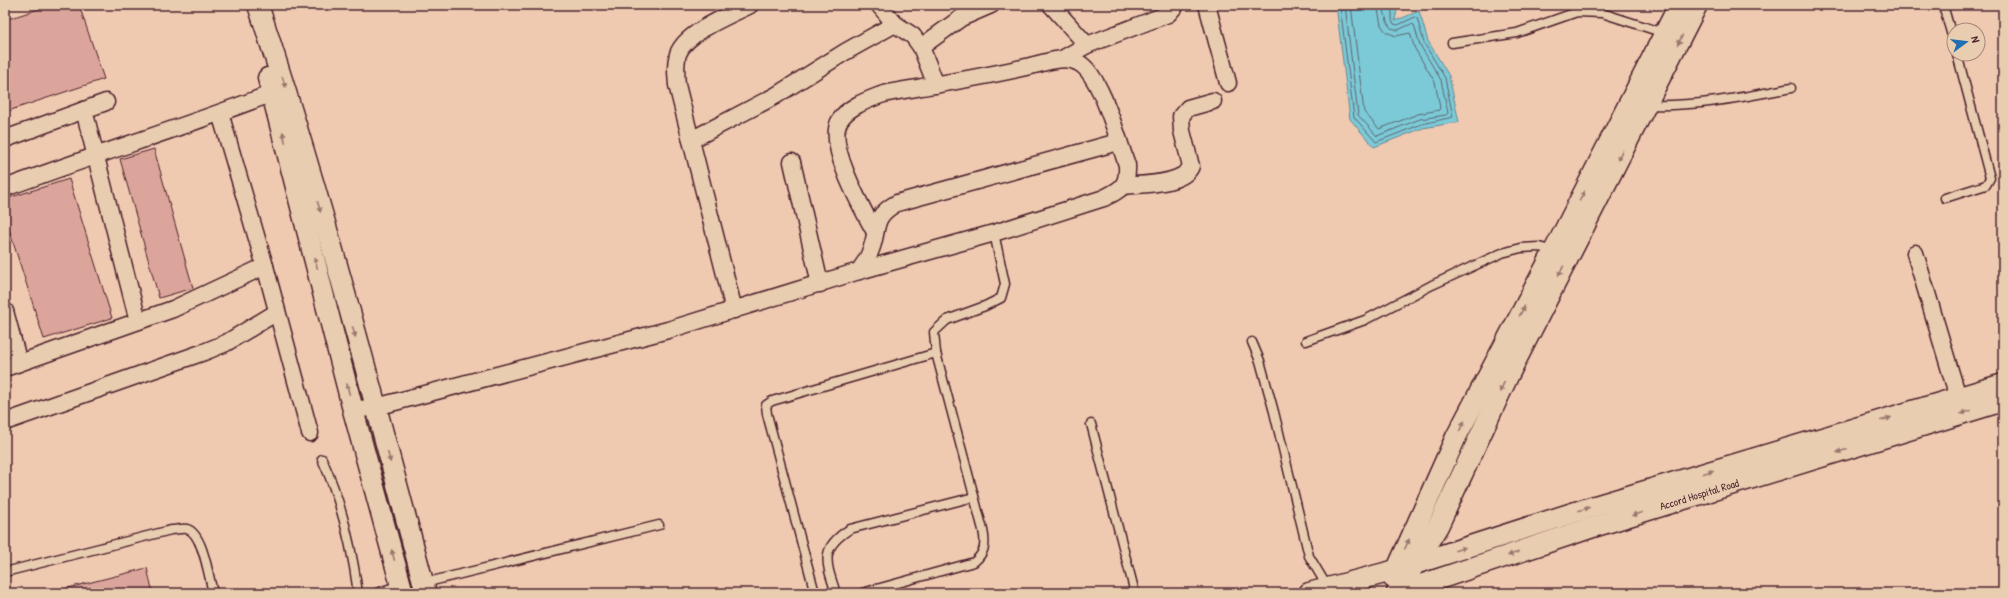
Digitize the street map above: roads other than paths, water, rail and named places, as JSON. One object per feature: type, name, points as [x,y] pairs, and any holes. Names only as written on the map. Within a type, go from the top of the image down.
[{"type":"street","points":[[243,5],[250,18],[273,92],[353,410],[402,589]]},
{"type":"street","points":[[258,5],[286,89],[376,407],[424,588]]},
{"type":"street","points":[[734,310],[677,85],[675,67],[679,52],[692,36],[750,5]]},
{"type":"street","points":[[879,5],[895,24],[913,36],[922,47],[936,85]]},
{"type":"street","points":[[922,47],[961,18],[991,5]]},
{"type":"street","points":[[1051,5],[1087,45]]},
{"type":"street","points":[[874,232],[851,186],[841,159],[836,135],[840,120],[851,109],[879,95],[1062,59],[1087,45],[1168,14],[1176,5]]},
{"type":"street","points":[[1206,5],[1228,83]]},
{"type":"street","points":[[1387,593],[1456,437],[1554,251],[1679,5]]},
{"type":"street","points":[[1403,592],[1416,564],[1438,526],[1508,374],[1697,5]]},
{"type":"street","points":[[691,140],[775,96],[845,52],[895,24]]},
{"type":"street","points":[[1062,59],[1078,62],[1090,71],[1099,88],[1127,165],[1128,177],[1124,186]]},
{"type":"street","points":[[5,188],[220,113],[273,92]]},
{"type":"street","points":[[353,410],[376,407],[668,330],[859,271],[994,233],[1104,198],[1124,186],[1172,180],[1181,177],[1188,172],[1191,166],[1182,130],[1181,116],[1188,108],[1213,101]]},
{"type":"street","points":[[5,139],[106,102]]},
{"type":"street","points":[[84,110],[138,320]]},
{"type":"street","points":[[220,113],[265,266],[310,433]]},
{"type":"street","points":[[859,271],[870,252],[874,232],[879,220],[886,210],[897,203],[1118,142]]},
{"type":"street","points":[[792,162],[820,284]]},
{"type":"street","points":[[1915,253],[1958,397]]},
{"type":"street","points":[[5,311],[12,365],[173,308],[265,266]]},
{"type":"street","points":[[5,422],[204,352],[226,343],[277,312]]},
{"type":"street","points":[[1318,591],[1416,564],[1585,509],[2003,384]]},
{"type":"street","name":"Accord Hospital Road","points":[[1403,592],[1598,526],[2003,401]]},
{"type":"lane","points":[[1943,5],[1948,22]]},
{"type":"lane","points":[[1452,43],[1517,32],[1577,12],[1602,14],[1664,34]]},
{"type":"lane","points":[[1944,198],[1986,185],[1990,178],[1959,62]]},
{"type":"lane","points":[[1646,105],[1668,106],[1710,103],[1791,88]]},
{"type":"lane","points":[[862,593],[960,567],[974,562],[981,556],[985,541],[936,353],[934,332],[947,320],[985,306],[1001,298],[1004,284],[994,233]]},
{"type":"lane","points":[[1306,341],[1365,320],[1432,285],[1502,253],[1521,248],[1539,247],[1554,251]]},
{"type":"lane","points":[[1252,342],[1267,384],[1318,591]]},
{"type":"lane","points":[[815,593],[767,414],[766,405],[772,401],[936,353]]},
{"type":"lane","points":[[1092,424],[1135,593]]},
{"type":"lane","points":[[322,459],[334,486],[354,567],[358,593]]},
{"type":"lane","points":[[836,593],[826,566],[827,553],[832,542],[841,534],[850,529],[974,498]]},
{"type":"lane","points":[[424,588],[659,525]]},
{"type":"lane","points":[[5,572],[171,530],[187,529],[196,535],[201,544],[213,593]]},
{"type":"lane","points":[[377,593],[402,589]]},
{"type":"water","points":[[1336,5],[1390,5],[1397,9],[1395,21],[1419,11],[1428,41],[1449,76],[1459,122],[1423,128],[1374,147],[1350,119]]}]
